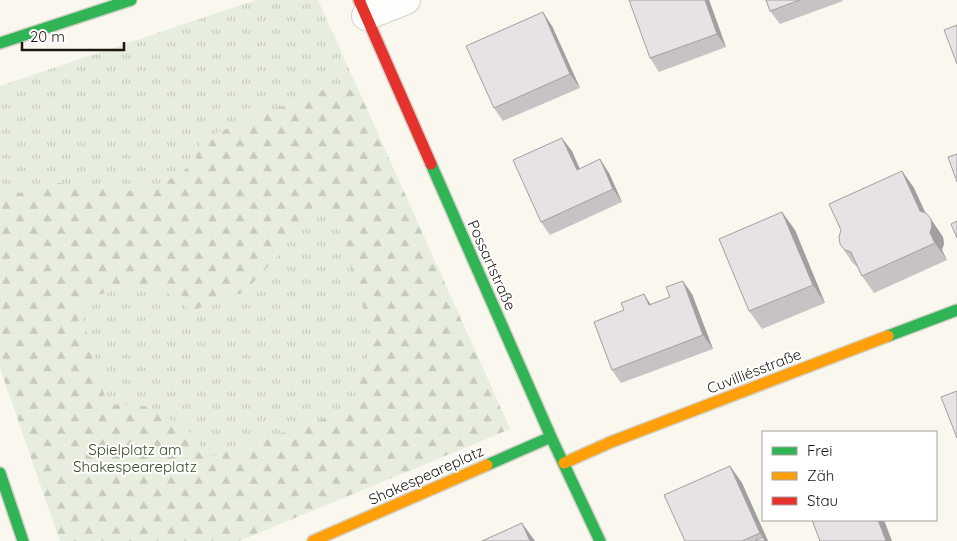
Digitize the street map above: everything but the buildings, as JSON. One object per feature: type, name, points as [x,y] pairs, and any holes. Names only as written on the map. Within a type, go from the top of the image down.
[{"type":"street","points":[[0,43],[131,0]]},
{"type":"street","points":[[363,8],[406,0]]},
{"type":"street","name":"Possartstraße","points":[[363,8],[551,437],[600,541]]},
{"type":"street","name":"Cuvilliésstraße","points":[[564,463],[611,442],[957,310]]},
{"type":"street","name":"Shakespeareplatz","points":[[313,541],[551,437]]},
{"type":"street","points":[[0,473],[23,541]]},
{"type":"green space","name":"Spielplatz am Shakespeareplatz","points":[[256,0],[318,0],[510,429],[239,541],[60,541],[0,368],[0,86]]},
{"type":"green space","name":"Spielplatz am Shakespeareplatz","points":[[353,78],[510,429],[239,541],[60,541],[0,368],[0,200],[51,182],[128,191],[162,184],[194,164],[201,139]],"holes":[[[328,194],[374,340],[350,410],[210,457],[186,428],[145,406],[107,404],[78,301],[118,289],[161,288],[191,311],[244,292],[275,259],[296,229]]]},
{"type":"traffic: fast","points":[[0,43],[131,0]]},
{"type":"traffic: fast","points":[[431,164],[551,437],[600,541]]},
{"type":"traffic: fast","points":[[888,336],[957,310]]},
{"type":"traffic: fast","points":[[487,465],[551,437]]},
{"type":"traffic: fast","points":[[0,473],[23,541]]},
{"type":"traffic: slow","points":[[564,463],[611,442],[888,336]]},
{"type":"traffic: slow","points":[[313,541],[487,465]]},
{"type":"traffic: jam","points":[[359,0],[431,164]]}]
